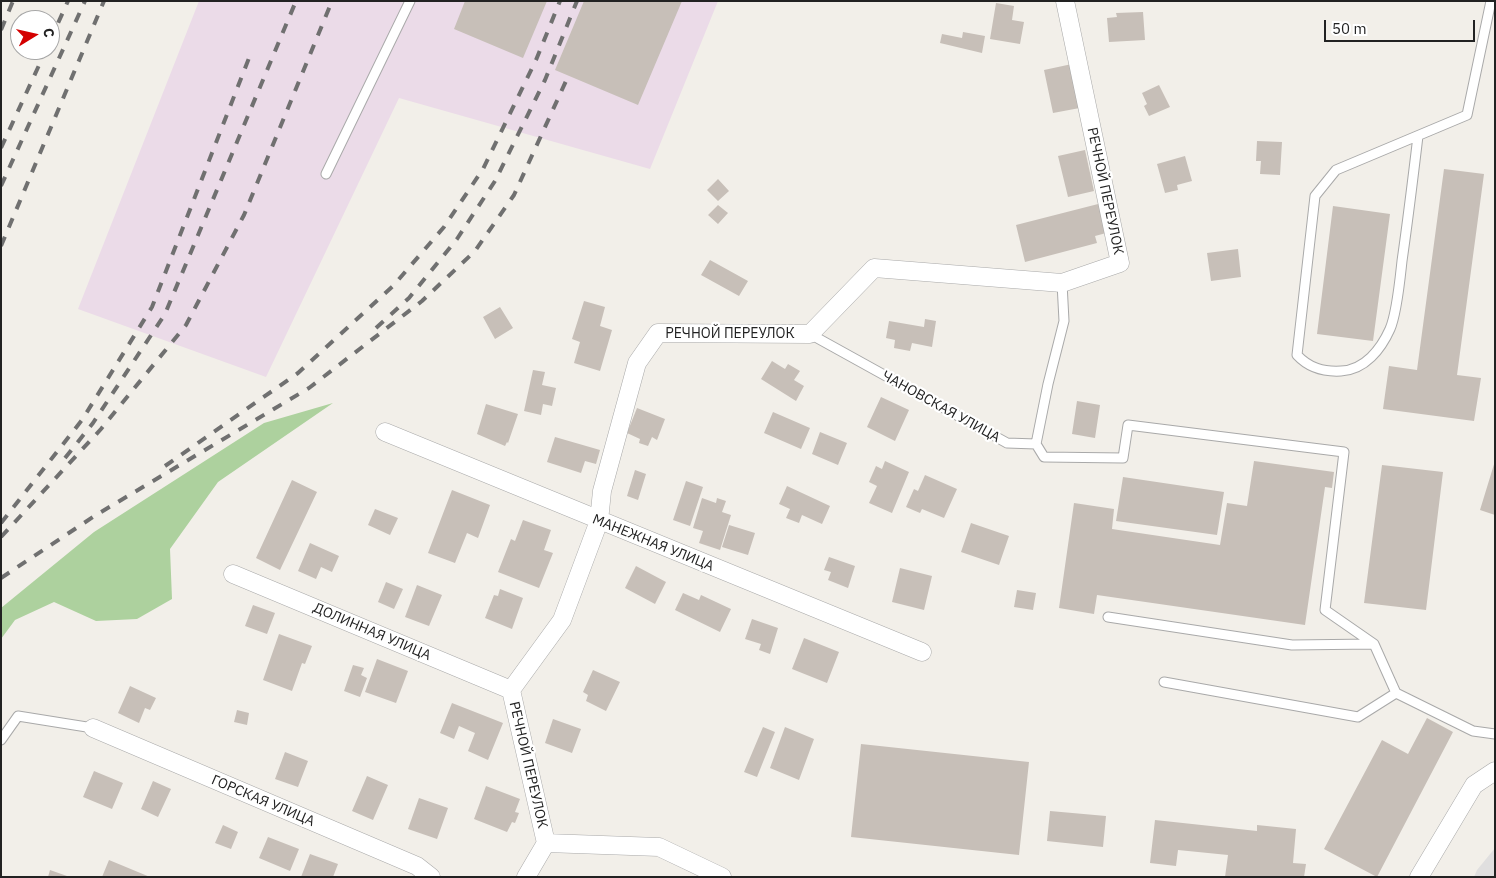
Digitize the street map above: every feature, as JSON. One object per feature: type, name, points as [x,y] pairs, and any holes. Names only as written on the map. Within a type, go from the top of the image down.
[{"type":"street","name":"РЕЧНОЙ ПЕРЕУЛОК","points":[[526,877],[546,844],[511,690],[562,620],[600,521],[602,491],[637,363],[658,334],[810,334],[874,268],[1062,283],[1120,262],[1065,1]]},
{"type":"street","name":"МАНЕЖНАЯ УЛИЦА","points":[[385,432],[922,652]]},
{"type":"street","name":"ДОЛИННАЯ УЛИЦА","points":[[233,574],[511,690]]},
{"type":"street","name":"ГОРСКАЯ УЛИЦА","points":[[93,728],[417,866],[431,877]]},
{"type":"street","points":[[1419,877],[1474,785],[1495,771]]},
{"type":"street","points":[[546,844],[659,847],[722,877]]},
{"type":"lane","points":[[326,174],[410,1]]},
{"type":"lane","points":[[1418,136],[1400,282],[1391,327],[1379,350],[1363,364],[1349,371],[1331,372],[1306,365],[1296,355],[1315,196],[1336,170],[1467,115],[1491,1]]},
{"type":"lane","points":[[1062,283],[1064,321],[1048,384],[1036,444],[1044,457],[1123,458],[1128,425],[1344,452],[1325,610],[1374,644],[1396,693],[1473,732],[1495,734]]},
{"type":"lane","name":"ЧАНОВСКАЯ УЛИЦА","points":[[810,334],[1007,443],[1036,444]]},
{"type":"lane","points":[[1108,617],[1292,645],[1374,644]]},
{"type":"lane","points":[[1164,682],[1358,718],[1396,693]]},
{"type":"lane","points":[[1,740],[18,716],[93,728]]},
{"type":"shaded area","points":[[199,1],[718,1],[650,169],[399,98],[266,377],[78,309]]},
{"type":"shaded area","points":[[1495,848],[1495,877],[1474,877],[1477,870]]},
{"type":"green space","points":[[333,403],[218,482],[170,549],[172,599],[137,619],[96,621],[54,602],[15,620],[1,639],[1,608],[94,532],[264,423]]},
{"type":"building","points":[[465,1],[547,1],[523,58],[454,29]]},
{"type":"building","points":[[584,1],[682,1],[638,105],[555,70]]},
{"type":"building","points":[[996,3],[1014,6],[1012,20],[1024,22],[1020,44],[990,39]]},
{"type":"building","points":[[1143,12],[1145,40],[1109,42],[1107,18],[1117,17],[1116,13]]},
{"type":"building","points":[[963,32],[985,36],[982,53],[940,43],[942,34],[962,38]]},
{"type":"building","points":[[1072,64],[1085,107],[1053,113],[1044,70]]},
{"type":"building","points":[[1159,85],[1170,107],[1149,116],[1144,106],[1147,104],[1142,93]]},
{"type":"building","points":[[1257,141],[1282,142],[1280,175],[1260,174],[1261,161],[1256,161]]},
{"type":"building","points":[[1085,150],[1094,191],[1068,197],[1058,156]]},
{"type":"building","points":[[1185,156],[1192,181],[1177,185],[1178,190],[1165,193],[1157,164]]},
{"type":"building","points":[[1444,169],[1484,174],[1457,375],[1481,378],[1474,421],[1383,409],[1389,366],[1417,370]]},
{"type":"building","points":[[718,179],[729,191],[718,201],[707,190]]},
{"type":"building","points":[[1102,203],[1110,232],[1095,236],[1097,243],[1025,262],[1016,225]]},
{"type":"building","points":[[718,205],[728,213],[718,224],[708,215]]},
{"type":"building","points":[[1333,206],[1390,214],[1373,341],[1317,334]]},
{"type":"building","points":[[1238,249],[1241,277],[1211,281],[1207,253]]},
{"type":"building","points":[[710,260],[748,281],[739,296],[701,275]]},
{"type":"building","points":[[584,301],[605,307],[600,326],[612,330],[600,371],[574,363],[580,342],[572,339]]},
{"type":"building","points":[[500,307],[513,328],[495,339],[483,317]]},
{"type":"building","points":[[925,319],[936,321],[932,347],[912,343],[910,351],[894,348],[895,340],[886,338],[889,321],[924,327]]},
{"type":"building","points":[[772,361],[785,369],[788,364],[800,371],[794,380],[804,386],[796,401],[761,379]]},
{"type":"building","points":[[533,370],[545,372],[542,385],[556,388],[552,406],[543,404],[541,415],[524,411]]},
{"type":"building","points":[[881,397],[909,410],[895,441],[867,427]]},
{"type":"building","points":[[1077,401],[1100,405],[1095,438],[1072,434]]},
{"type":"building","points":[[486,404],[518,414],[508,443],[505,446],[477,434]]},
{"type":"building","points":[[637,408],[665,419],[657,440],[652,437],[648,446],[639,443],[640,439],[627,433]]},
{"type":"building","points":[[773,412],[810,428],[801,449],[764,433]]},
{"type":"building","points":[[820,432],[847,443],[838,465],[812,454]]},
{"type":"building","points":[[555,437],[600,450],[596,464],[585,461],[581,473],[547,462]]},
{"type":"building","points":[[885,461],[909,472],[892,513],[869,503],[877,486],[869,482],[876,466],[882,469]]},
{"type":"building","points":[[1254,461],[1334,472],[1332,488],[1325,487],[1305,625],[1097,595],[1094,614],[1059,608],[1074,503],[1114,509],[1112,529],[1220,545],[1227,503],[1247,506]]},
{"type":"building","points":[[1495,461],[1495,515],[1480,510]]},
{"type":"building","points":[[1382,465],[1443,472],[1426,610],[1364,603]]},
{"type":"building","points":[[635,470],[646,474],[638,500],[627,496]]},
{"type":"building","points":[[925,475],[957,489],[944,518],[922,509],[920,513],[906,507],[914,489],[918,491]]},
{"type":"building","points":[[1123,477],[1224,492],[1217,535],[1116,521]]},
{"type":"building","points":[[292,480],[317,492],[280,570],[256,558]]},
{"type":"building","points":[[686,481],[703,487],[690,526],[673,520]]},
{"type":"building","points":[[787,486],[830,506],[822,524],[802,515],[799,523],[786,518],[790,509],[779,504]]},
{"type":"building","points":[[452,490],[490,505],[478,538],[467,533],[455,563],[428,553]]},
{"type":"building","points":[[702,498],[716,503],[717,498],[726,501],[722,512],[731,515],[720,550],[699,543],[703,531],[693,528]]},
{"type":"building","points":[[375,509],[398,518],[390,535],[368,525]]},
{"type":"building","points":[[523,520],[551,530],[544,550],[553,553],[539,588],[498,572],[511,539],[515,541]]},
{"type":"building","points":[[971,523],[1009,536],[999,565],[961,552]]},
{"type":"building","points":[[729,525],[755,533],[748,555],[722,547]]},
{"type":"building","points":[[310,543],[339,556],[332,572],[321,567],[316,579],[298,571]]},
{"type":"building","points":[[829,557],[855,566],[848,588],[828,580],[831,572],[824,570]]},
{"type":"building","points":[[636,566],[666,582],[655,604],[625,588]]},
{"type":"building","points":[[900,568],[932,576],[924,610],[892,602]]},
{"type":"building","points":[[386,582],[403,589],[394,609],[378,602]]},
{"type":"building","points":[[417,585],[442,595],[429,626],[405,617]]},
{"type":"building","points":[[500,589],[523,598],[512,629],[485,618],[494,595],[498,596]]},
{"type":"building","points":[[1017,590],[1036,593],[1033,610],[1014,607]]},
{"type":"building","points":[[683,593],[699,600],[701,595],[731,609],[720,632],[675,610]]},
{"type":"building","points":[[253,605],[275,613],[267,634],[245,626]]},
{"type":"building","points":[[752,619],[778,628],[770,654],[759,650],[761,644],[745,639]]},
{"type":"building","points":[[279,634],[312,646],[305,664],[302,663],[292,691],[263,680]]},
{"type":"building","points":[[804,638],[839,652],[827,683],[792,669]]},
{"type":"building","points":[[377,659],[408,671],[396,703],[365,692]]},
{"type":"building","points":[[353,665],[364,668],[361,675],[367,678],[360,697],[344,691]]},
{"type":"building","points":[[593,670],[620,682],[606,711],[586,701],[588,695],[583,692]]},
{"type":"building","points":[[130,686],[156,698],[150,710],[145,708],[139,723],[118,713]]},
{"type":"building","points":[[452,703],[503,723],[488,760],[468,751],[475,733],[459,726],[454,739],[440,733]]},
{"type":"building","points":[[237,710],[249,713],[247,725],[234,722]]},
{"type":"building","points":[[1427,718],[1453,732],[1377,877],[1324,849],[1382,740],[1408,754]]},
{"type":"building","points":[[553,719],[581,729],[572,753],[545,743]]},
{"type":"building","points":[[763,727],[775,732],[757,777],[744,772]]},
{"type":"building","points":[[785,727],[814,739],[799,780],[770,768]]},
{"type":"building","points":[[861,744],[1029,762],[1019,855],[851,837]]},
{"type":"building","points":[[285,752],[308,761],[298,787],[275,779]]},
{"type":"building","points":[[94,771],[123,783],[112,809],[83,797]]},
{"type":"building","points":[[367,776],[388,785],[373,820],[352,811]]},
{"type":"building","points":[[153,781],[171,789],[158,817],[141,809]]},
{"type":"building","points":[[486,786],[520,799],[515,812],[519,813],[515,823],[512,822],[507,832],[474,819]]},
{"type":"building","points":[[419,798],[448,808],[437,839],[408,829]]},
{"type":"building","points":[[1050,811],[1106,816],[1103,847],[1047,841]]},
{"type":"building","points":[[1155,820],[1257,831],[1257,825],[1296,829],[1293,863],[1306,864],[1304,877],[1225,877],[1228,855],[1178,850],[1176,866],[1150,863]]},
{"type":"building","points":[[223,825],[238,832],[231,849],[215,843]]},
{"type":"building","points":[[268,837],[299,849],[290,871],[259,858]]},
{"type":"building","points":[[310,854],[338,864],[333,877],[301,877]]},
{"type":"building","points":[[109,860],[150,877],[102,877]]},
{"type":"building","points":[[50,870],[67,876],[67,877],[48,877]]},
{"type":"railway","points":[[1,30],[13,1]]},
{"type":"railway","points":[[60,19],[68,1]]},
{"type":"railway","points":[[1,186],[85,1]]},
{"type":"railway","points":[[1,246],[104,1]]},
{"type":"railway","points":[[65,458],[93,423],[165,314],[296,1]]},
{"type":"railway","points":[[1,537],[101,429],[186,325],[244,215],[332,1]]},
{"type":"railway","points":[[165,466],[298,373],[393,286],[444,227],[483,169],[536,60],[560,1]]},
{"type":"railway","points":[[376,328],[409,298],[457,239],[495,181],[545,80],[577,1]]},
{"type":"railway","points":[[1,523],[82,420],[152,307],[249,58]]},
{"type":"railway","points":[[1,148],[41,60]]},
{"type":"railway","points":[[1,578],[96,515],[309,388],[422,301],[475,251],[514,195],[566,81]]}]
